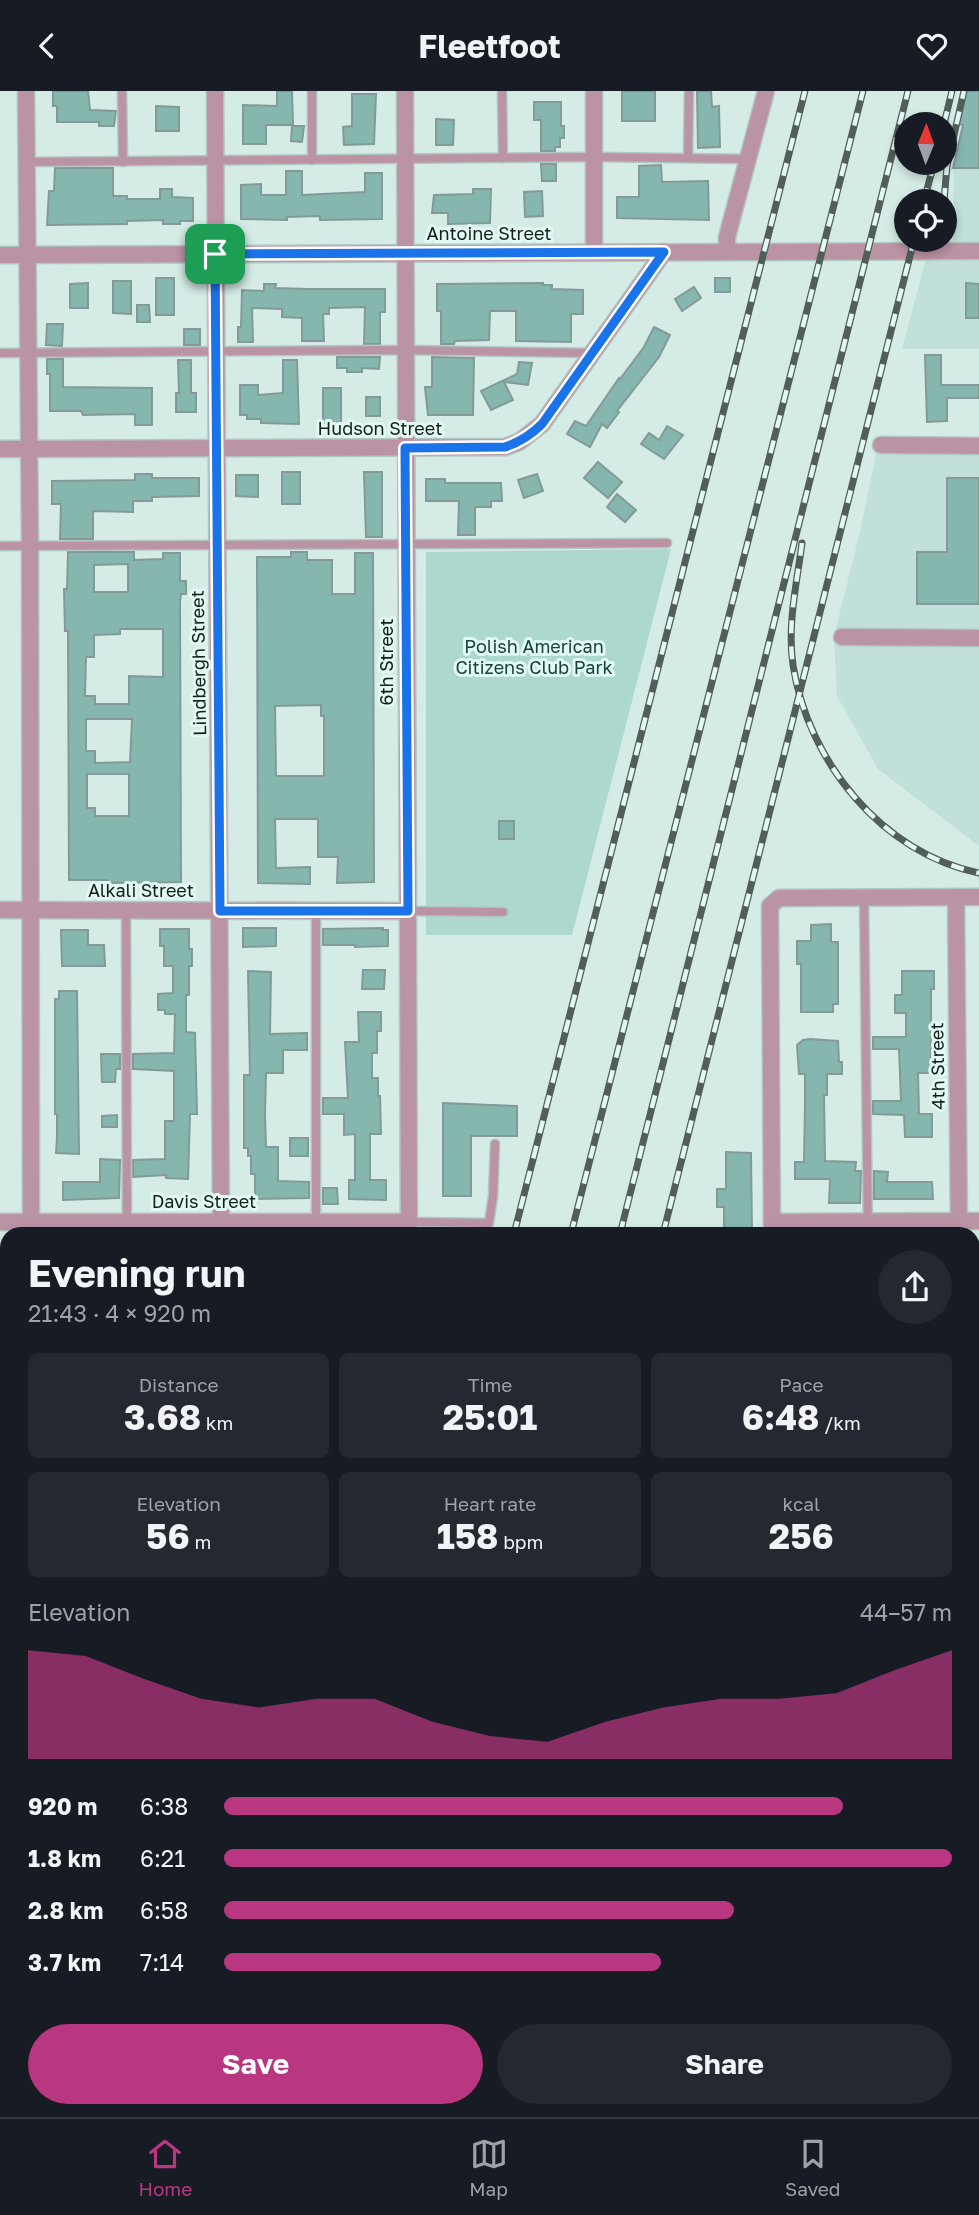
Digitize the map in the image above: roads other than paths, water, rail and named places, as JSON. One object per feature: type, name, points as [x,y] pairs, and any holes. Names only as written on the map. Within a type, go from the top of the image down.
[{"type":"street","points":[[26,91],[31,1227]]},
{"type":"street","name":"Lindbergh Street","points":[[215,91],[221,1227]]},
{"type":"street","name":"6th Street","points":[[404,91],[409,1227]]},
{"type":"street","points":[[594,91],[594,252]]},
{"type":"street","points":[[727,251],[727,237],[765,91]]},
{"type":"street","name":"Antoine Street","points":[[0,255],[979,251]]},
{"type":"street","name":"Hudson Street","points":[[0,449],[505,447],[519,442],[542,424],[664,252]]},
{"type":"street","points":[[881,445],[979,446]]},
{"type":"street","points":[[842,637],[979,638]]},
{"type":"street","name":"4th Street","points":[[956,897],[959,1227]]},
{"type":"street","points":[[772,1227],[770,906],[773,901],[779,898],[979,897]]},
{"type":"street","name":"Alkali Street","points":[[0,910],[408,911]]},
{"type":"street","points":[[962,1227],[979,1221]]},
{"type":"street","name":"Davis Street","points":[[0,1222],[26,1227]]},
{"type":"lane","points":[[122,91],[122,162]]},
{"type":"lane","points":[[312,91],[312,160]]},
{"type":"lane","points":[[502,91],[503,158]]},
{"type":"lane","points":[[688,91],[688,158]]},
{"type":"lane","points":[[26,162],[594,157],[748,159]]},
{"type":"lane","points":[[0,353],[405,350],[593,353]]},
{"type":"lane","points":[[0,546],[667,543]]},
{"type":"lane","points":[[864,897],[868,1227]]},
{"type":"lane","points":[[126,911],[127,1227]]},
{"type":"lane","points":[[316,911],[316,1227]]},
{"type":"lane","points":[[408,911],[503,912]]},
{"type":"lane","points":[[425,1227],[489,1223],[495,1144]]},
{"type":"railway","points":[[516,1227],[805,91]]},
{"type":"railway","points":[[573,1227],[863,91]]},
{"type":"railway","points":[[622,1227],[908,91]]},
{"type":"railway","points":[[947,112],[952,91]]},
{"type":"railway","points":[[945,189],[947,166],[964,91]]},
{"type":"railway","points":[[927,189],[931,175]]},
{"type":"railway","points":[[665,1227],[911,252]]},
{"type":"railway","points":[[802,543],[793,604],[791,650],[801,701],[815,736],[833,768],[855,798],[881,824],[911,846],[944,862],[979,873]]},
{"type":"park label","name":"Polish American Citizens Club Park","points":[[534,658]]}]
